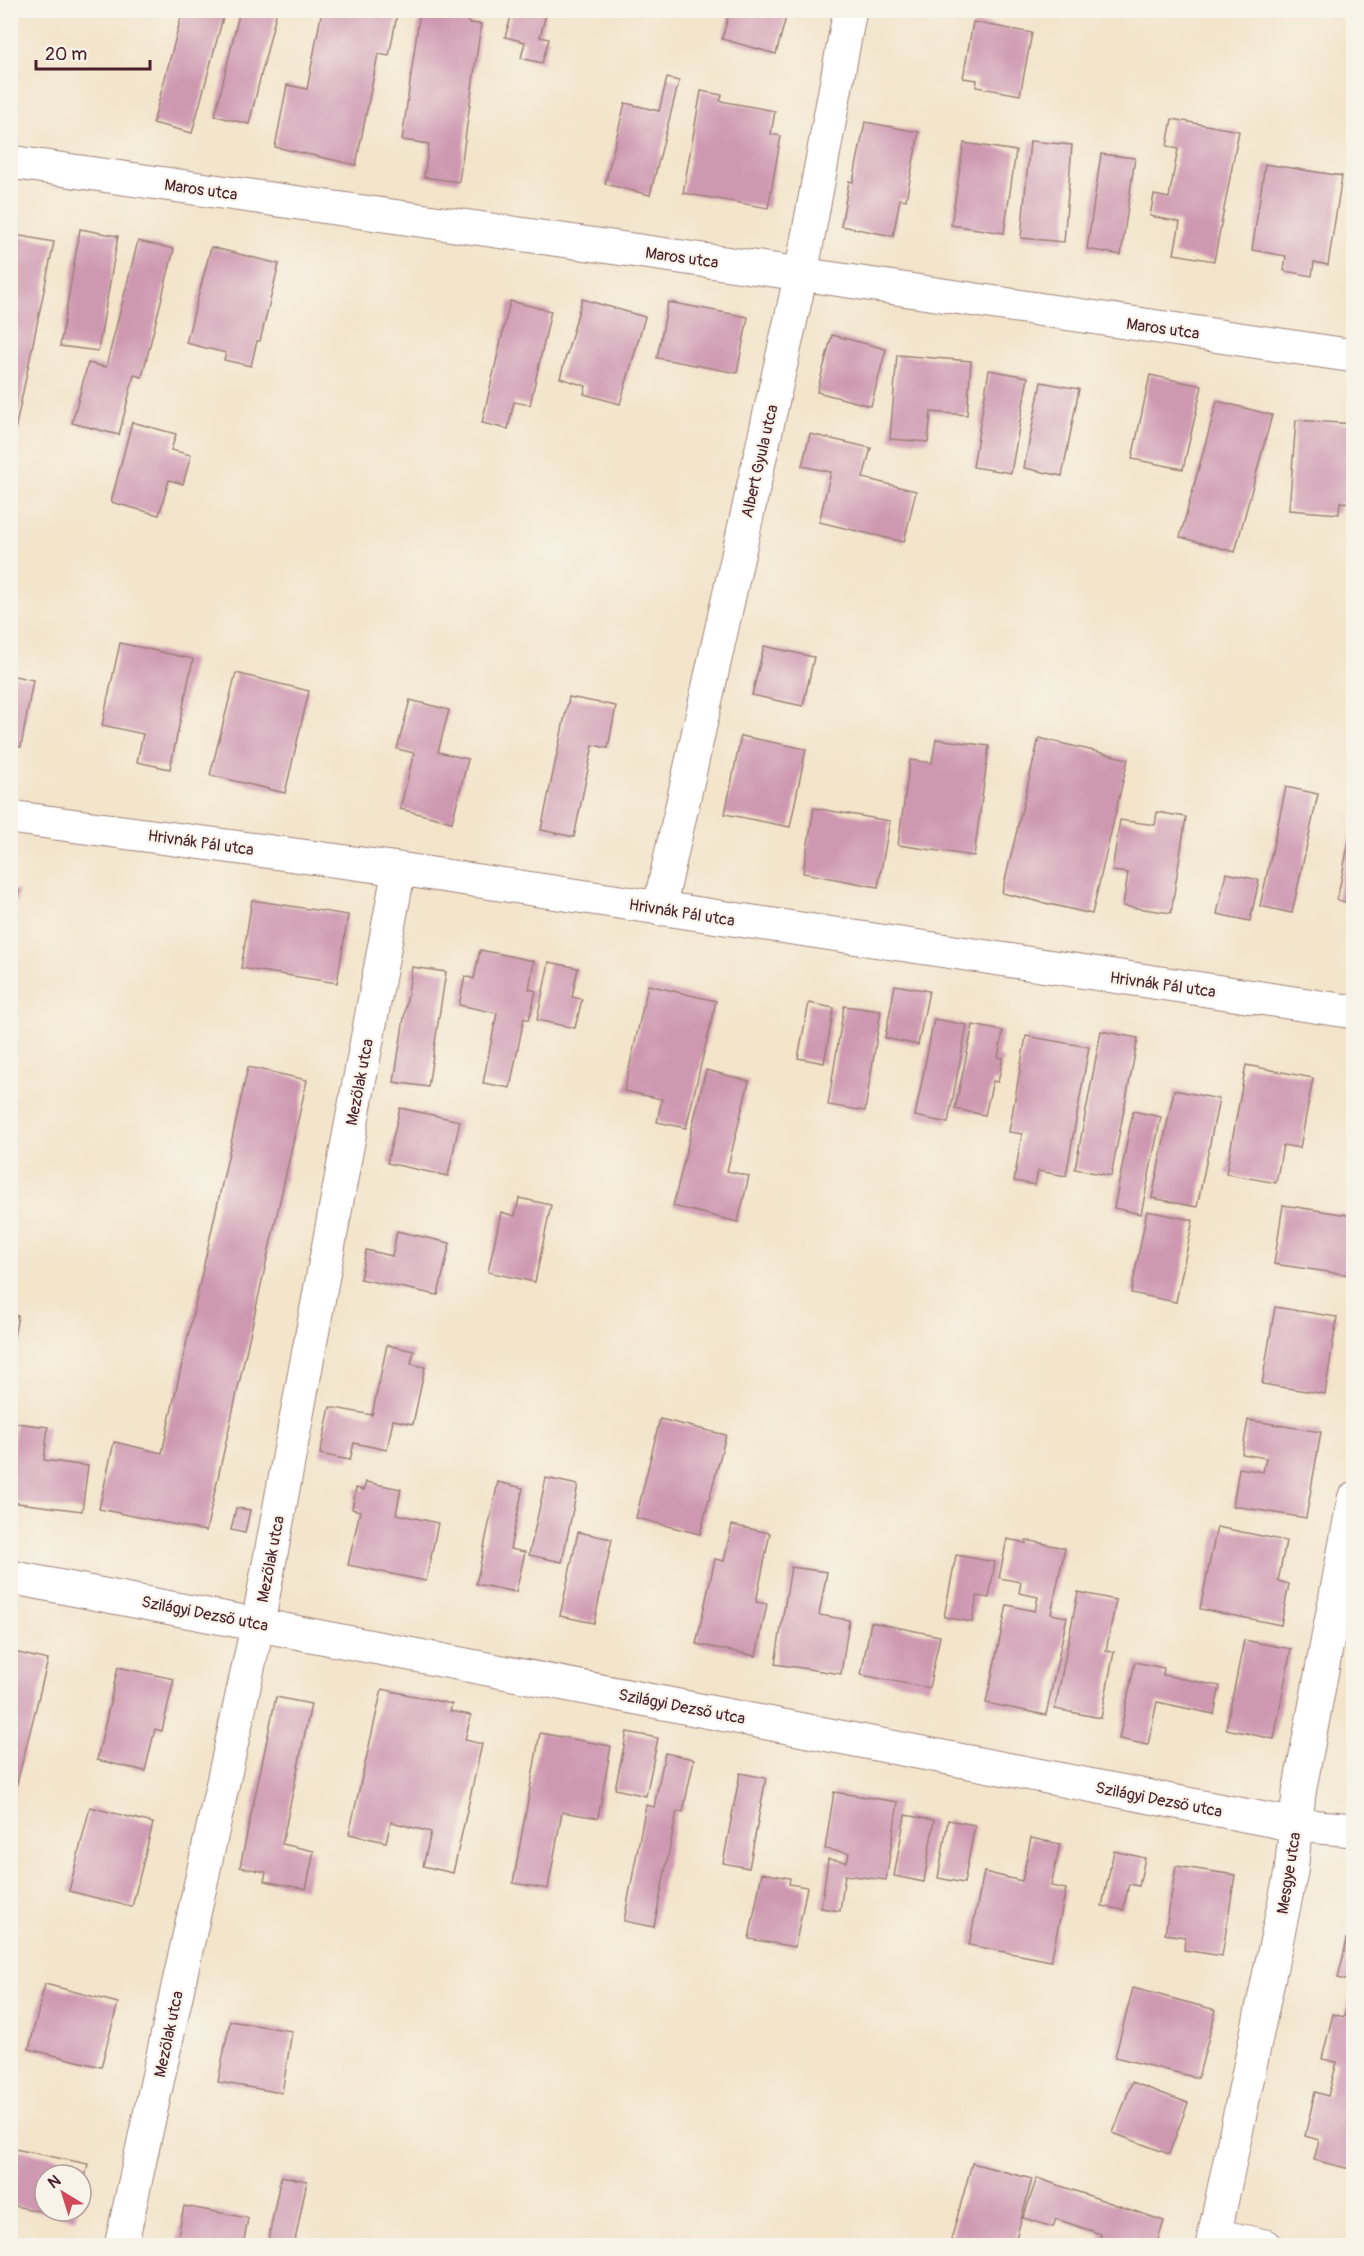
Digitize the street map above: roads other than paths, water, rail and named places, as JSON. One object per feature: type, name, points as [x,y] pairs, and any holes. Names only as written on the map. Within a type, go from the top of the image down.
[{"type":"street","name":"Albert Gyula utca","points":[[659,909],[801,274],[850,10]]},
{"type":"street","name":"Maros utca","points":[[10,162],[801,274],[1353,356]]},
{"type":"street","name":"Hrivnák Pál utca","points":[[10,817],[399,869],[1353,1012]]},
{"type":"street","name":"Mezőlak utca","points":[[121,2246],[258,1623],[399,869]]},
{"type":"street","name":"Mesgye utca","points":[[1213,2240],[1291,1872],[1299,1793],[1353,1499]]},
{"type":"street","name":"Szilágyi Dezső utca","points":[[10,1577],[1296,1825],[1353,1830]]},
{"type":"street","points":[[1213,2240],[1264,2246]]}]
